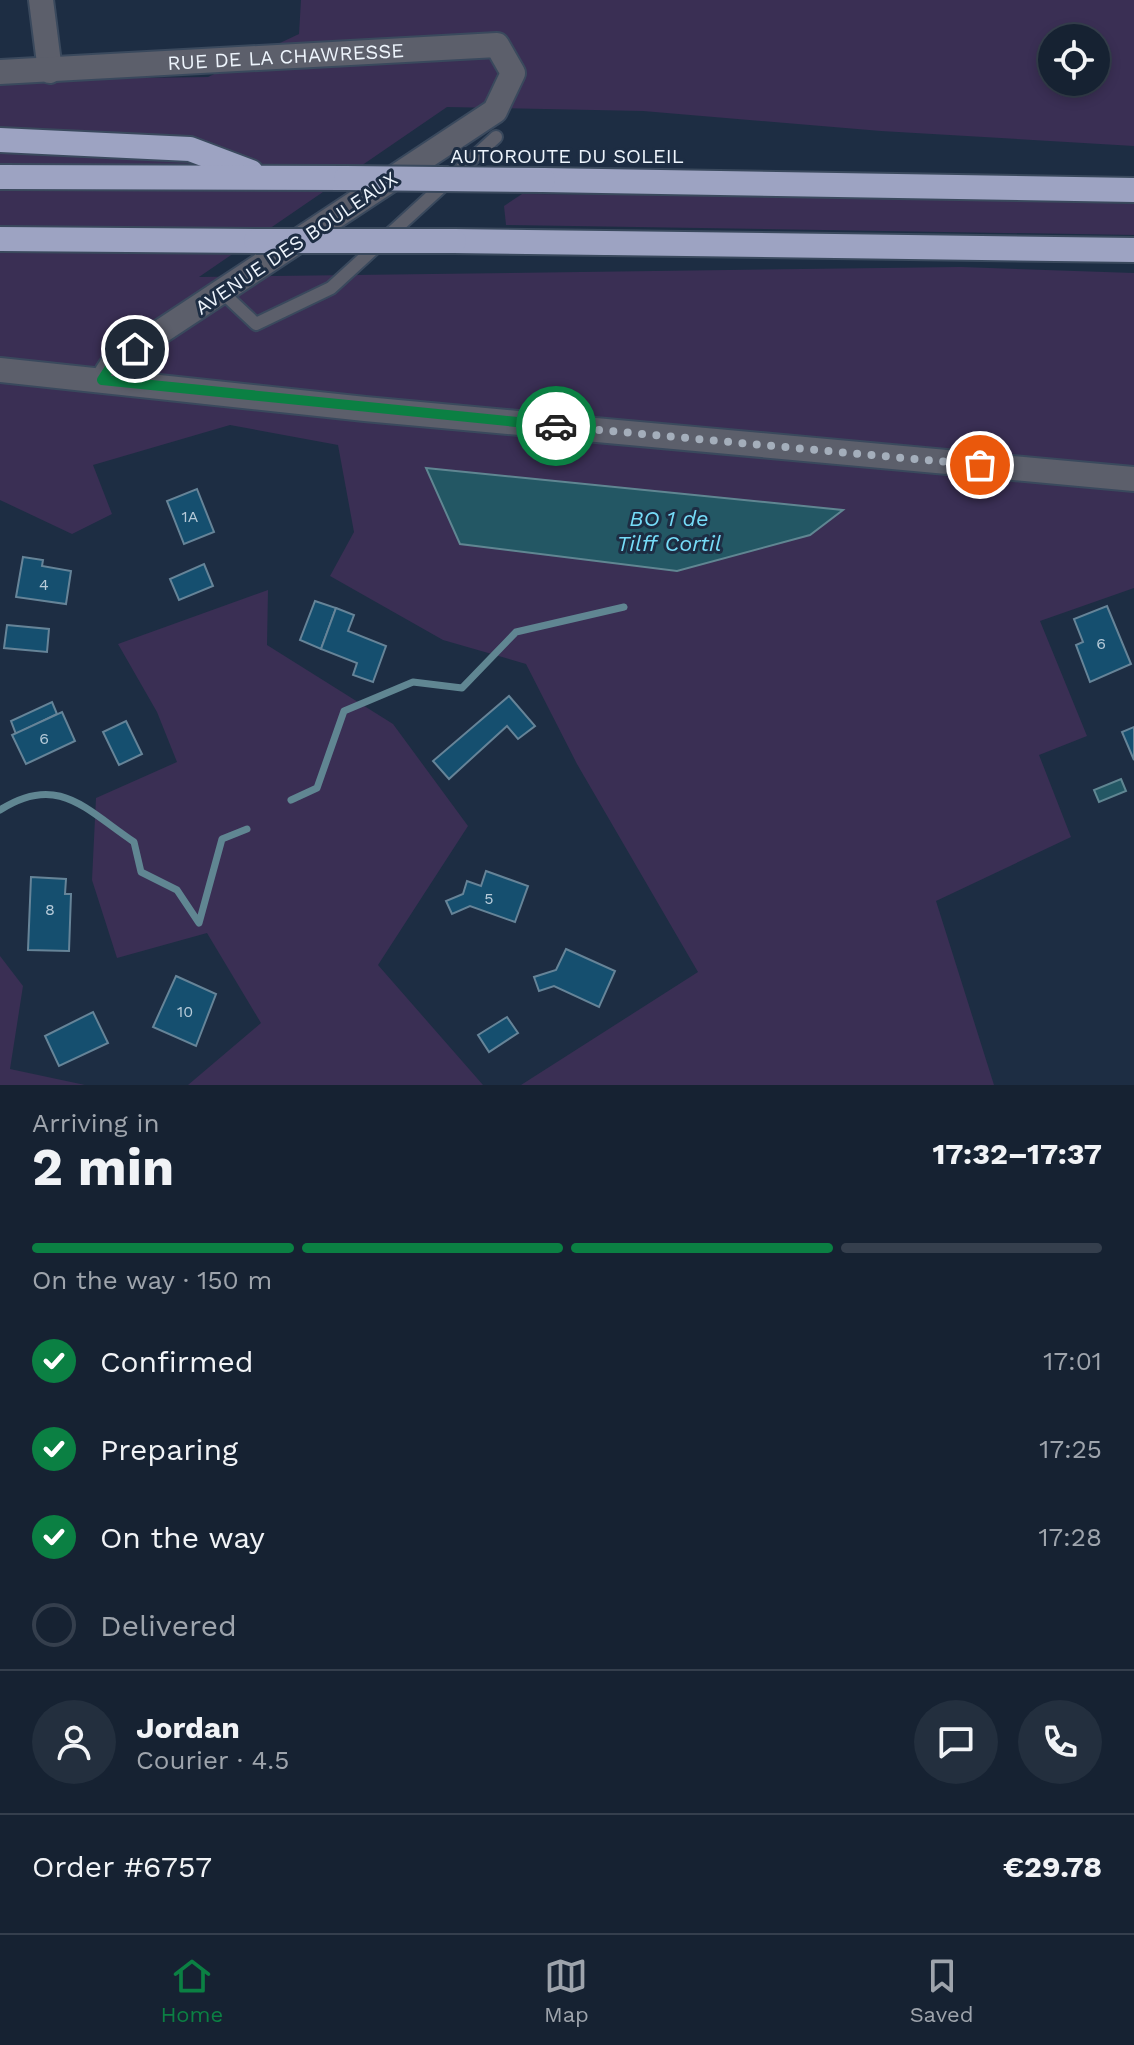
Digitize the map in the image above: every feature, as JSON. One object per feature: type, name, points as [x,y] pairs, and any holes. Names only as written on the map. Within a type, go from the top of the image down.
[{"type":"highway","points":[[0,140],[190,149],[269,178]]},
{"type":"highway","name":"AUTOROUTE DU SOLEIL","points":[[0,177],[543,180],[1134,190]]},
{"type":"highway","points":[[0,239],[454,241],[1134,250]]},
{"type":"street","points":[[41,0],[50,71]]},
{"type":"street","name":"RUE DE LA CHAWRESSE","points":[[0,72],[497,45],[513,73],[495,111]]},
{"type":"street","name":"AVENUE DES BOULEAUX","points":[[102,380],[113,363],[495,111]]},
{"type":"street","points":[[0,370],[381,410],[1134,479]]},
{"type":"lane","points":[[223,293],[256,324],[331,288],[496,137]]},
{"type":"shaded area","points":[[301,0],[1134,0],[1134,146],[881,131],[643,111],[447,107],[199,277],[961,267],[1134,273],[1134,588],[1040,621],[1087,736],[1039,755],[1071,837],[936,901],[994,1085],[521,1085],[698,972],[577,764],[526,664],[443,640],[330,576],[354,532],[338,445],[230,425],[93,465],[112,514],[72,534],[0,500],[0,80],[208,77],[299,34]]},
{"type":"shaded area","points":[[522,194],[955,197],[1134,204],[1134,235],[506,225],[504,206]]},
{"type":"shaded area","points":[[268,590],[267,645],[393,724],[468,826],[378,965],[483,1085],[188,1085],[261,1023],[207,933],[117,958],[92,880],[96,798],[177,762],[157,712],[118,644]]},
{"type":"shaded area","points":[[0,956],[23,986],[10,1069],[85,1085],[0,1085]]},
{"type":"water","name":"BO 1 de Tilff Cortil","points":[[426,468],[843,510],[810,535],[677,571],[460,544]]},
{"type":"water","points":[[1121,779],[1126,791],[1099,802],[1094,790]]},
{"type":"building","points":[[197,489],[214,532],[184,544],[167,501]]},
{"type":"building","points":[[23,557],[43,560],[42,566],[71,571],[66,604],[16,597]]},
{"type":"building","points":[[204,564],[213,586],[179,600],[170,579]]},
{"type":"building","points":[[315,601],[336,608],[321,649],[300,640]]},
{"type":"building","points":[[1107,606],[1131,664],[1090,682],[1076,645],[1083,642],[1074,619]]},
{"type":"building","points":[[336,608],[354,615],[348,631],[386,646],[373,682],[353,675],[357,663],[321,649]]},
{"type":"building","points":[[7,625],[49,629],[47,652],[4,648]]},
{"type":"building","points":[[509,696],[535,726],[518,739],[507,726],[449,779],[433,761]]},
{"type":"building","points":[[52,702],[57,714],[16,734],[11,721]]},
{"type":"building","points":[[62,712],[75,741],[26,764],[12,735]]},
{"type":"building","points":[[126,721],[142,754],[119,765],[103,732]]},
{"type":"building","points":[[1134,727],[1134,760],[1122,732]]},
{"type":"building","points":[[486,871],[528,886],[515,922],[470,906],[452,914],[446,901],[463,894],[467,881],[481,886]]},
{"type":"building","points":[[31,877],[66,879],[65,894],[71,894],[69,951],[28,950]]},
{"type":"building","points":[[566,949],[615,971],[599,1007],[554,986],[539,991],[534,977],[556,970]]},
{"type":"building","points":[[176,976],[216,994],[196,1046],[153,1027]]},
{"type":"building","points":[[93,1012],[108,1043],[59,1066],[45,1036]]},
{"type":"building","points":[[507,1017],[518,1033],[489,1052],[478,1035]]},
{"type":"waterway","points":[[291,800],[317,788],[344,711],[413,682],[462,688],[516,632],[624,607]]},
{"type":"waterway","points":[[0,810],[20,799],[39,795],[55,795],[85,808],[134,842],[141,872],[177,890],[199,923],[222,839],[247,829]]},
{"type":"way so far","points":[[556,426],[980,465]]},
{"type":"route","points":[[135,349],[113,363],[102,380],[556,426]]}]
